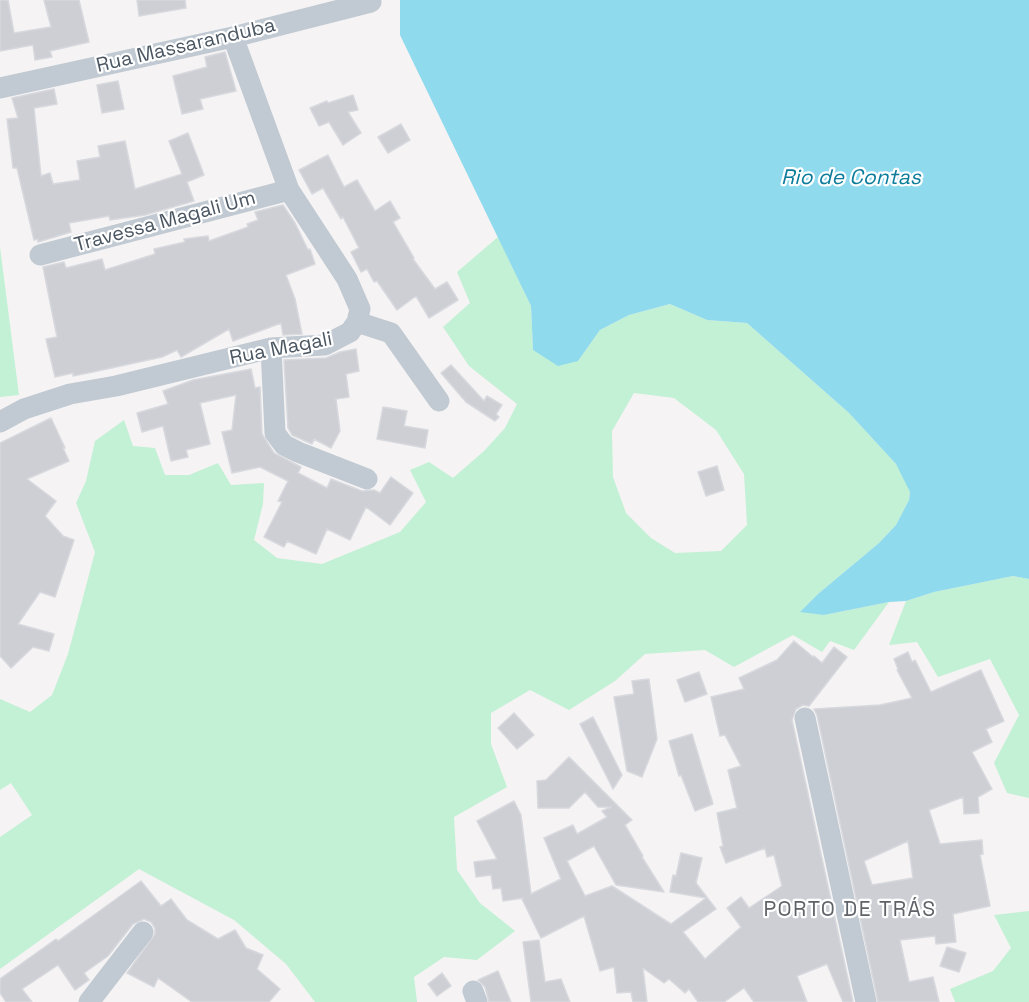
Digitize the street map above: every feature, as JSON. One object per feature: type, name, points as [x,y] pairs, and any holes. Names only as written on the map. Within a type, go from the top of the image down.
[{"type":"street","name":"Rua Massaranduba","points":[[0,87],[233,37],[371,2]]},
{"type":"street","name":"Rua Magali","points":[[0,422],[45,401],[127,384],[271,348],[326,345],[351,332],[357,322],[360,309],[346,279],[289,190],[233,37]]},
{"type":"street","name":"Travessa Magali Um","points":[[40,255],[289,190]]},
{"type":"street","points":[[357,322],[392,333],[439,401]]},
{"type":"street","points":[[271,348],[275,433],[284,444],[298,452],[368,479]]},
{"type":"street","points":[[805,718],[866,1002]]},
{"type":"street","points":[[89,1002],[143,932]]},
{"type":"green space","points":[[498,237],[531,306],[533,350],[578,361],[600,330],[629,315],[670,304],[707,320],[747,323],[849,413],[896,464],[910,492],[909,500],[896,525],[879,543],[801,611],[824,615],[889,602],[854,650],[830,641],[822,652],[793,635],[734,667],[705,650],[645,654],[615,681],[569,710],[530,690],[491,713],[491,744],[507,787],[454,817],[457,870],[480,903],[515,931],[477,960],[444,957],[414,977],[417,1002],[315,1002],[286,964],[234,920],[139,869],[0,969],[0,837],[32,815],[11,783],[0,790],[0,699],[30,712],[52,695],[68,654],[95,552],[76,503],[86,481],[95,441],[124,420],[133,446],[155,448],[165,475],[189,475],[218,463],[231,485],[264,483],[263,504],[254,540],[277,558],[322,564],[400,532],[426,502],[410,470],[429,462],[453,478],[484,451],[505,428],[517,404],[469,366],[443,327],[470,303],[457,272]],"holes":[[[634,393],[674,398],[716,430],[744,474],[747,525],[721,551],[675,553],[651,538],[626,513],[613,477],[612,431]]]},
{"type":"green space","points":[[0,247],[19,395],[0,397]]},
{"type":"green space","points":[[1013,576],[1029,579],[1029,798],[1007,793],[994,763],[1019,715],[990,659],[938,677],[917,642],[889,645],[906,601],[934,592]]},
{"type":"green space","points":[[1029,911],[1029,1002],[955,1002],[950,989],[993,971],[1011,948],[994,915]]},
{"type":"water","name":"Rio de Contas","points":[[400,0],[1029,0],[1029,579],[1013,576],[934,592],[906,601],[889,602],[824,615],[800,612],[879,543],[896,525],[909,500],[910,492],[896,464],[849,413],[747,323],[707,320],[670,304],[629,315],[600,330],[578,361],[558,366],[533,350],[531,306],[400,35]]},
{"type":"building","points":[[0,0],[8,0],[14,33],[51,27],[44,0],[79,0],[89,42],[50,51],[52,57],[35,60],[33,45],[0,51]]},
{"type":"building","points":[[137,0],[185,0],[186,8],[139,16]]},
{"type":"building","points":[[225,52],[236,91],[200,99],[203,109],[182,114],[173,76],[207,67],[205,57]]},
{"type":"building","points":[[118,81],[124,109],[102,113],[97,85]]},
{"type":"building","points":[[54,89],[57,104],[34,108],[41,176],[50,173],[53,184],[80,180],[77,161],[100,157],[98,146],[125,141],[135,189],[182,174],[169,141],[188,133],[204,175],[187,182],[194,201],[145,215],[110,220],[109,216],[69,223],[71,232],[38,242],[38,239],[34,240],[17,168],[13,168],[7,119],[18,118],[12,98]]},
{"type":"building","points":[[353,95],[358,110],[348,112],[361,133],[343,145],[329,122],[319,126],[310,108]]},
{"type":"building","points":[[401,124],[410,140],[388,153],[378,137]]},
{"type":"building","points":[[328,155],[344,187],[357,180],[375,211],[390,201],[400,218],[393,222],[413,259],[435,289],[447,282],[458,300],[429,318],[416,296],[397,310],[377,281],[374,282],[367,269],[361,272],[351,252],[359,248],[343,217],[341,219],[323,188],[312,194],[299,170]]},
{"type":"building","points":[[283,205],[308,250],[310,249],[315,264],[286,275],[295,299],[302,334],[283,335],[281,323],[233,341],[229,329],[181,357],[177,350],[162,357],[73,376],[73,373],[55,377],[46,339],[57,337],[43,267],[64,262],[66,268],[102,259],[105,270],[155,254],[154,249],[185,242],[184,239],[208,236],[209,241],[248,227],[247,224],[258,220],[255,212]]},
{"type":"building","points":[[356,349],[359,371],[346,374],[349,397],[336,399],[340,431],[331,448],[314,439],[312,444],[292,435],[288,428],[284,360],[326,358]]},
{"type":"building","points":[[451,365],[484,401],[487,396],[502,405],[496,414],[499,417],[495,421],[466,402],[441,373]]},
{"type":"building","points":[[251,369],[255,388],[260,387],[262,434],[274,453],[301,467],[298,473],[327,488],[331,479],[362,491],[374,490],[380,493],[391,477],[413,493],[390,525],[366,507],[350,540],[327,529],[316,554],[287,541],[284,547],[264,537],[282,502],[278,501],[288,481],[260,467],[232,473],[222,432],[232,430],[236,395],[200,403],[210,444],[186,450],[188,457],[171,461],[163,426],[142,432],[137,413],[168,404],[163,391],[193,380]]},
{"type":"building","points":[[383,407],[407,411],[404,426],[428,430],[425,448],[377,439]]},
{"type":"building","points":[[51,418],[69,461],[27,479],[56,501],[45,516],[63,536],[74,540],[55,597],[40,592],[18,624],[54,634],[49,651],[33,647],[11,668],[0,656],[0,443]]},
{"type":"building","points":[[717,466],[724,490],[706,496],[698,472]]},
{"type":"building","points":[[794,641],[822,663],[834,647],[847,657],[809,706],[803,705],[796,709],[792,720],[853,1002],[843,1002],[827,964],[797,976],[807,1002],[754,1002],[744,988],[724,1002],[698,1002],[689,989],[685,993],[669,979],[664,983],[643,968],[647,1002],[633,1002],[631,992],[617,993],[614,967],[600,971],[584,916],[541,938],[523,898],[503,901],[501,888],[493,889],[491,875],[476,877],[474,862],[497,859],[477,821],[514,801],[521,815],[531,894],[561,879],[544,838],[573,825],[577,834],[607,817],[602,811],[611,807],[598,807],[585,792],[569,808],[538,808],[537,781],[546,780],[569,757],[632,820],[625,825],[664,892],[616,885],[594,846],[567,861],[585,896],[612,886],[671,924],[706,898],[670,892],[681,853],[702,858],[696,883],[716,909],[683,932],[705,959],[741,927],[727,908],[741,897],[749,908],[782,886],[774,855],[767,857],[765,848],[726,863],[720,847],[723,846],[717,813],[737,808],[728,770],[741,766],[725,735],[720,736],[711,697],[744,689],[739,678],[777,660]]},
{"type":"building","points":[[908,652],[912,662],[915,660],[931,692],[981,670],[1004,721],[986,729],[992,742],[972,752],[992,789],[978,797],[979,813],[964,814],[963,797],[929,810],[940,844],[982,840],[983,854],[980,855],[990,906],[953,914],[956,942],[936,944],[935,936],[900,940],[909,982],[933,977],[939,1002],[878,1002],[814,709],[880,705],[912,698],[897,670],[894,659]],"holes":[[[908,841],[913,878],[872,885],[864,861]]]},
{"type":"building","points":[[699,672],[707,694],[685,702],[677,680]]},
{"type":"building","points":[[649,679],[657,739],[642,777],[627,771],[614,697],[634,694],[632,681]]},
{"type":"building","points":[[514,713],[534,735],[517,749],[498,728]]},
{"type":"building","points":[[593,717],[622,775],[613,789],[580,724]]},
{"type":"building","points":[[692,734],[713,804],[695,811],[681,775],[679,776],[669,741]]},
{"type":"building","points":[[141,881],[161,906],[171,899],[187,920],[218,939],[235,930],[246,948],[263,955],[257,969],[280,989],[269,1002],[192,1002],[158,978],[154,987],[127,973],[155,934],[155,928],[151,922],[144,919],[133,924],[108,956],[84,973],[89,980],[75,990],[58,965],[22,989],[32,1002],[6,1002],[0,993],[0,979],[56,939],[58,941]]},
{"type":"building","points":[[539,940],[545,982],[561,979],[570,1002],[531,1002],[523,942]]},
{"type":"building","points":[[947,947],[966,953],[959,972],[940,966]]},
{"type":"building","points":[[498,971],[511,1002],[489,1002],[485,987],[478,980]]},
{"type":"building","points":[[442,973],[451,986],[437,996],[428,984]]},
{"type":"district","name":"PORTO DE TRÁS","points":[[850,910]]}]
